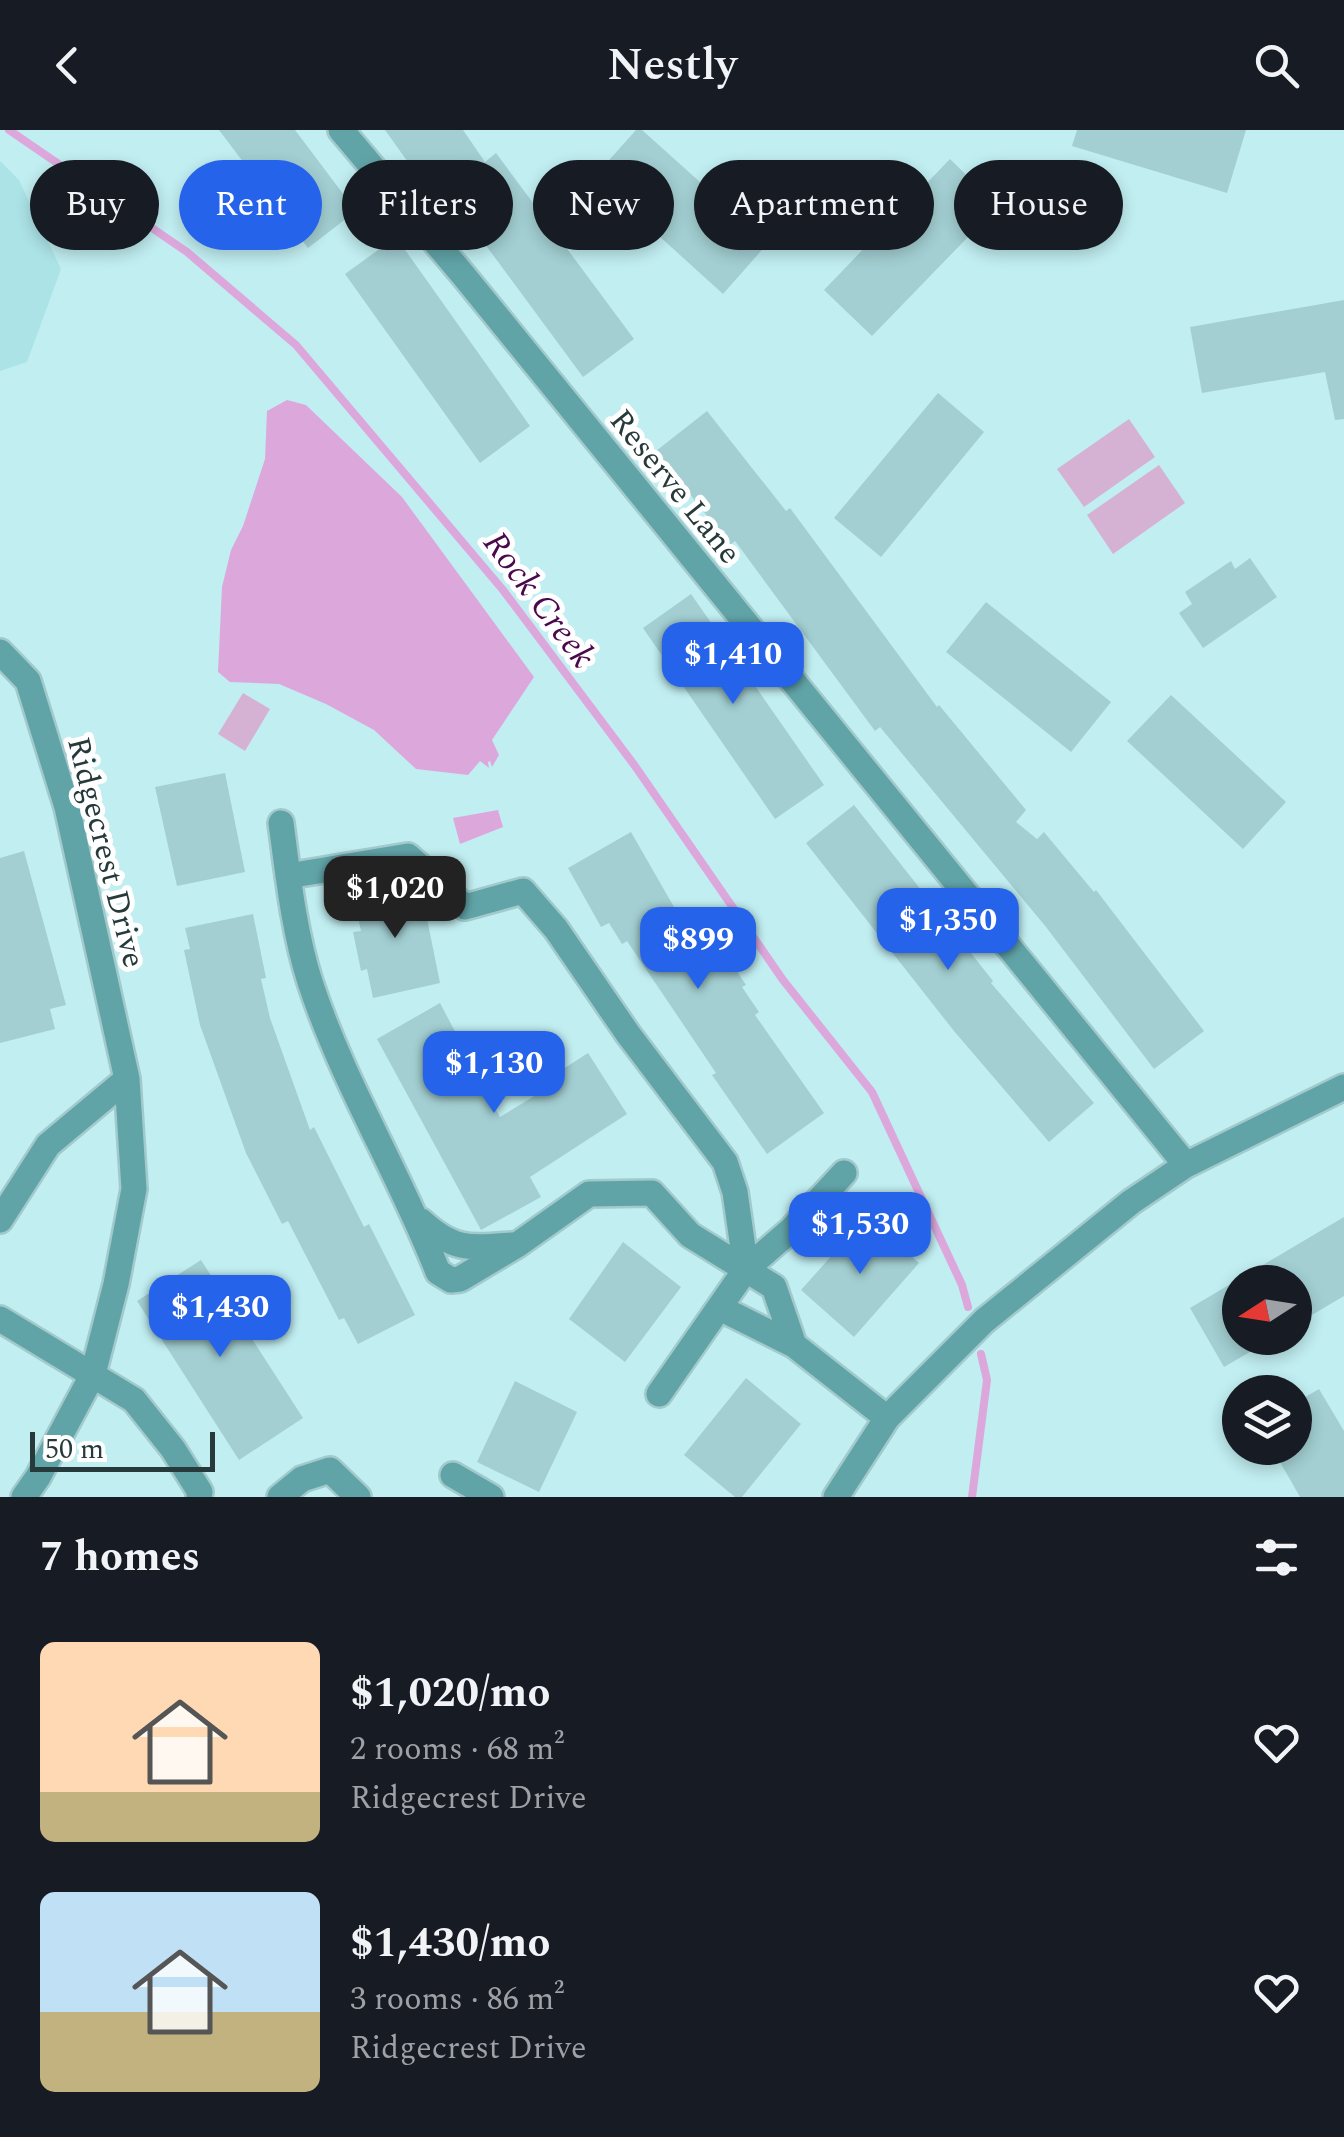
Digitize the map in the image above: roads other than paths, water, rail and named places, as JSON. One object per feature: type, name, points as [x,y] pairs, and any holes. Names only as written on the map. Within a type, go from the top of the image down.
[{"type":"street","name":"Reserve Lane","points":[[340,130],[464,276],[1186,1165]]},
{"type":"street","name":"Ridgecrest Drive","points":[[0,652],[28,682],[68,807],[128,1080],[134,1189],[93,1374],[24,1497]]},
{"type":"street","points":[[280,823],[310,980],[349,1080],[438,1272],[451,1280],[460,1279],[590,1194],[652,1193],[690,1234],[774,1287],[794,1345]]},
{"type":"street","points":[[288,876],[408,856],[465,907],[524,892],[556,929],[628,1034],[725,1162],[734,1192],[746,1269]]},
{"type":"street","points":[[0,1220],[48,1145],[128,1080]]},
{"type":"street","points":[[836,1497],[887,1418],[984,1321],[1131,1202],[1186,1165],[1344,1087]]},
{"type":"street","points":[[659,1394],[746,1269],[791,1230],[844,1173]]},
{"type":"street","points":[[413,1214],[444,1242],[474,1247],[517,1245]]},
{"type":"street","points":[[720,1308],[794,1345],[887,1418]]},
{"type":"street","points":[[0,1319],[134,1400],[173,1449],[200,1492],[199,1497]]},
{"type":"street","points":[[280,1497],[302,1479],[330,1470],[358,1497]]},
{"type":"street","points":[[453,1475],[491,1497]]},
{"type":"waterway","name":"Rock Creek","points":[[9,130],[187,252],[296,345],[503,590],[635,766],[783,980],[872,1092],[962,1285],[968,1307]]},
{"type":"waterway","name":"Rock Creek","points":[[972,1497],[987,1380],[981,1354]]}]
